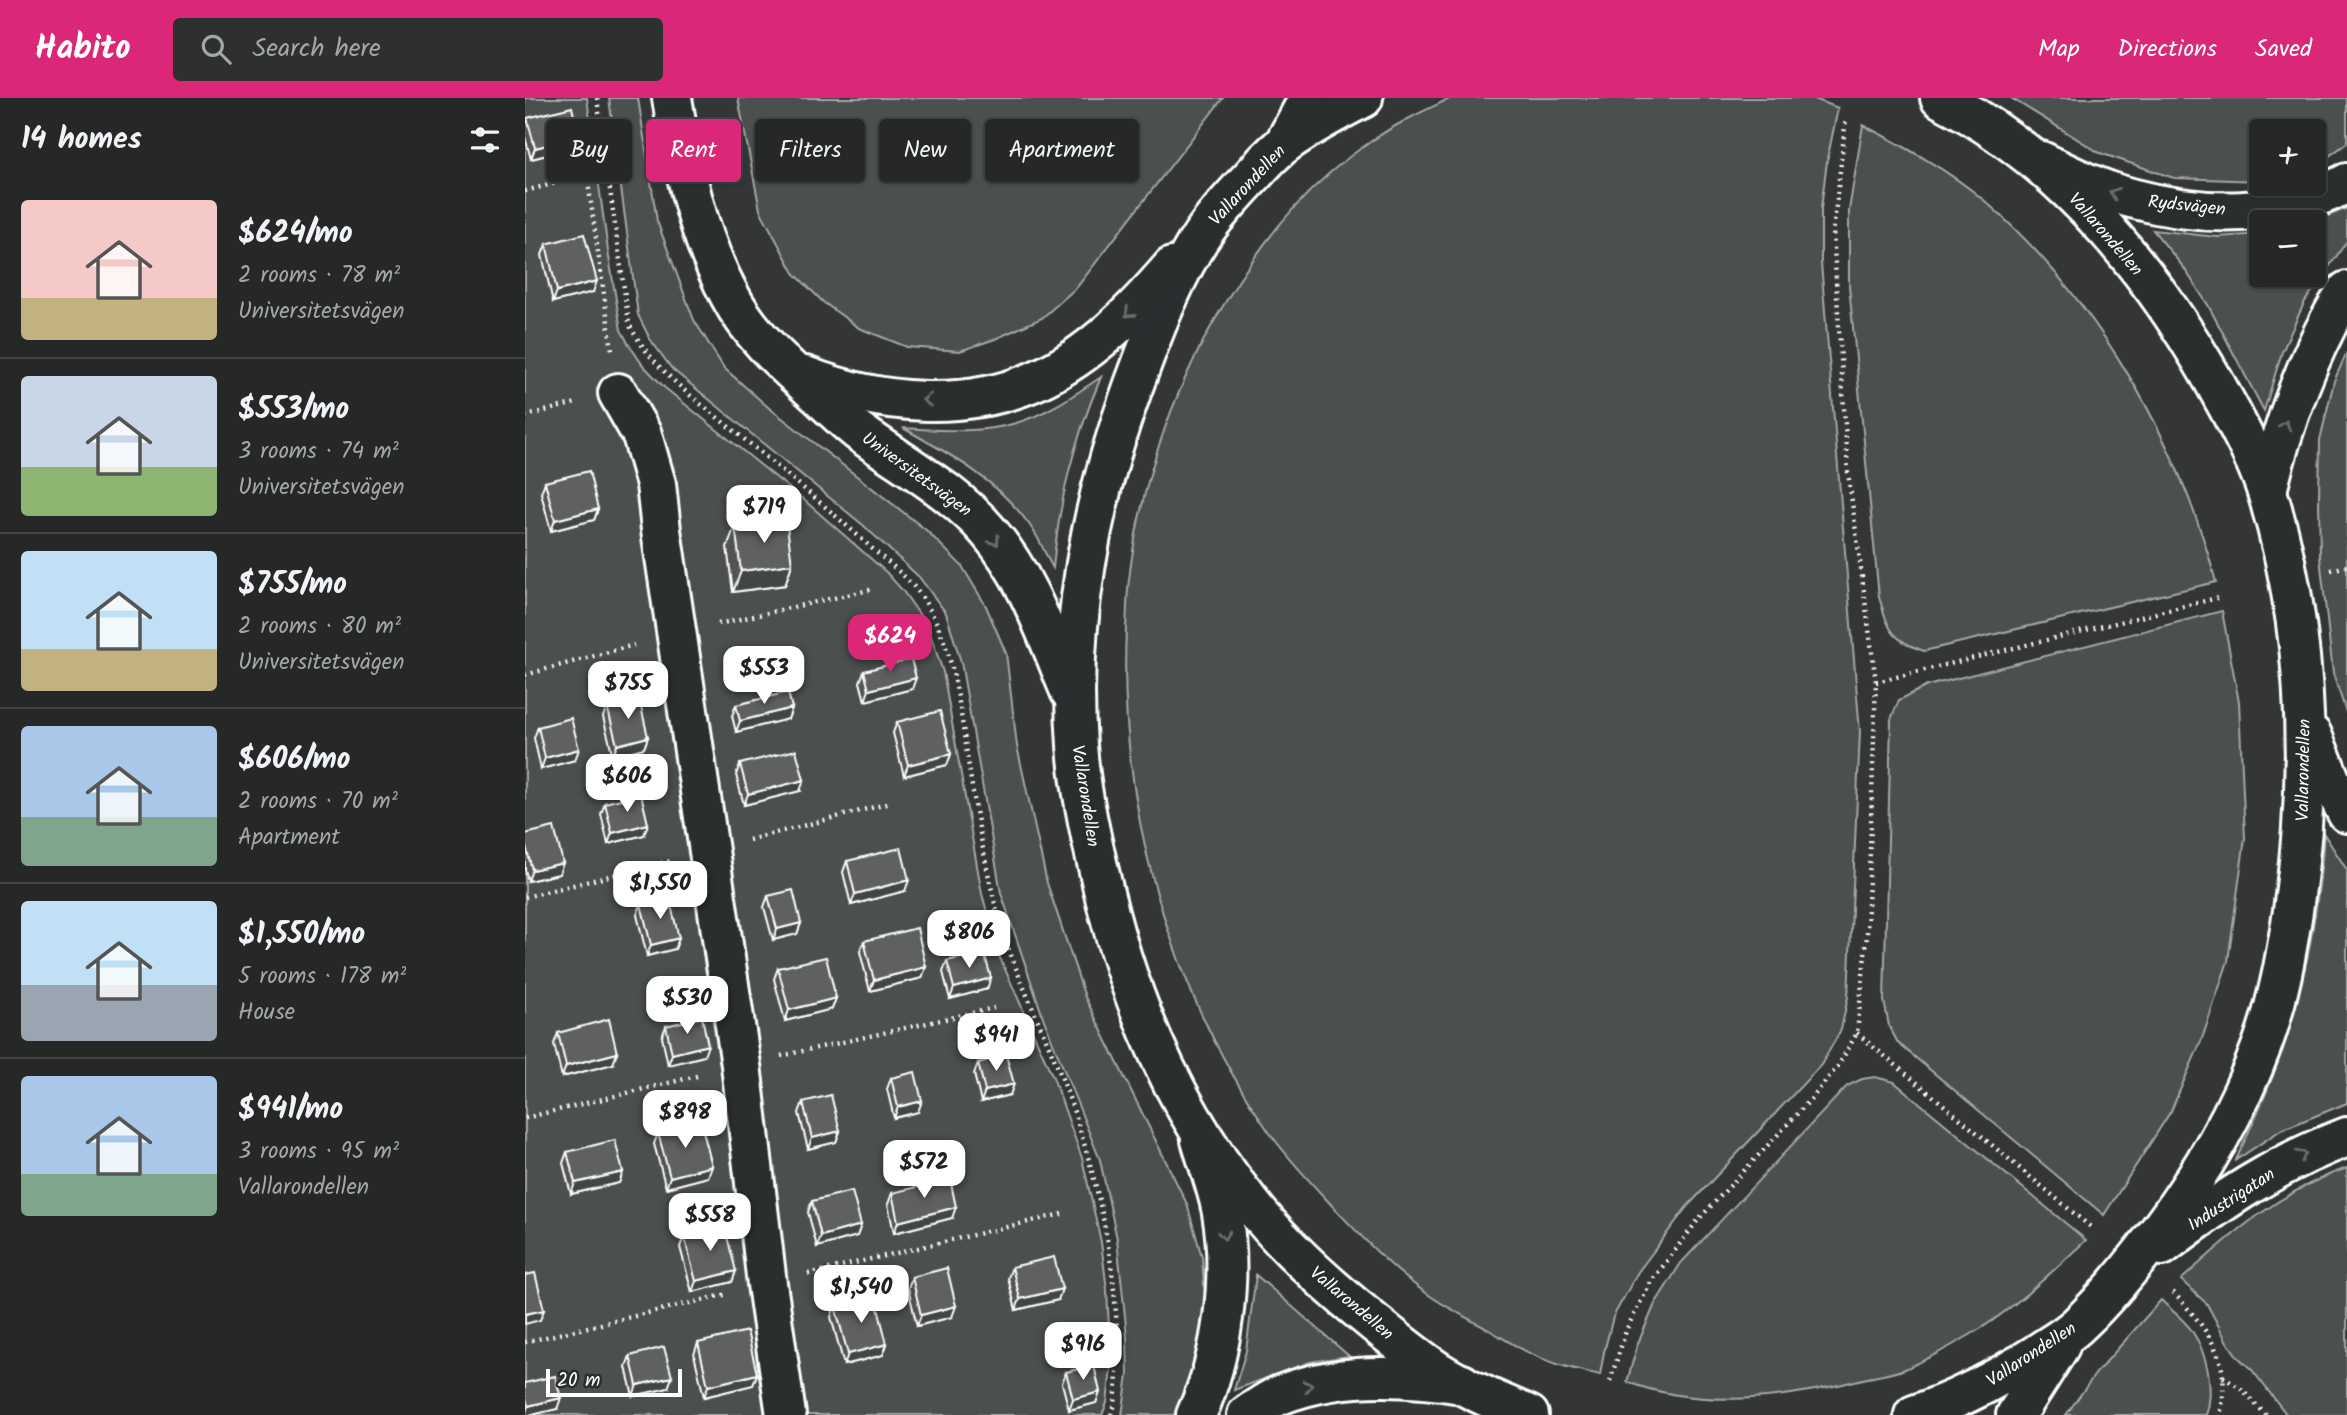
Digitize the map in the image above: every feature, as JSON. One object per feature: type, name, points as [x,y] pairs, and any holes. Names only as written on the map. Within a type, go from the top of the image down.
[{"type":"main road","name":"Universitetsvägen","points":[[672,98],[693,205],[730,298],[754,331],[793,372],[855,429],[969,510],[989,532],[1020,578],[1042,618],[1076,705]]},
{"type":"main road","points":[[1284,144],[1309,98]]},
{"type":"main road","name":"Vallarondellen","points":[[1363,98],[1338,110],[1284,144],[1208,226],[1175,284],[1145,355],[1118,430],[1098,507],[1083,579],[1077,635],[1077,745],[1088,825],[1104,895],[1122,961],[1150,1038],[1196,1121],[1249,1202],[1285,1244],[1320,1278],[1390,1336],[1437,1370],[1529,1415]]},
{"type":"main road","name":"Vallarondellen","points":[[1914,1415],[1937,1408],[1981,1387],[2076,1327],[2124,1275],[2172,1213],[2218,1140],[2238,1102],[2263,1043],[2277,1000],[2297,881],[2304,813],[2306,719],[2296,618],[2283,550],[2267,491],[2216,385],[2163,302],[2077,198],[2030,156],[1985,124],[1940,98]]},
{"type":"main road","name":"Rydsvägen","points":[[2030,156],[2081,180],[2129,198],[2170,207],[2227,211],[2270,209],[2327,194],[2347,183]]},
{"type":"main road","name":"Universitetsvägen","points":[[793,372],[858,394],[895,399],[932,401],[970,398],[1011,390],[1039,379],[1063,365],[1119,323],[1147,296],[1208,226]]},
{"type":"main road","points":[[2267,491],[2291,407],[2319,344],[2347,291]]},
{"type":"main road","points":[[618,393],[642,435],[656,484],[741,1065],[767,1284],[786,1415]]},
{"type":"main road","points":[[2306,719],[2332,784],[2347,813]]},
{"type":"main road","points":[[1196,1121],[1222,1212],[1227,1255],[1217,1355],[1206,1393],[1196,1415]]},
{"type":"main road","name":"Industrigatan","points":[[2124,1275],[2220,1202],[2309,1151],[2347,1137]]},
{"type":"main road","points":[[2015,1415],[2076,1327]]},
{"type":"main road","points":[[1247,1415],[1277,1396],[1307,1386],[1341,1380],[1399,1377],[1462,1384]]},
{"type":"path","points":[[597,98],[629,324],[637,339],[670,379],[816,498],[915,587],[932,612],[944,640],[953,671],[993,897],[1010,955],[1061,1076],[1089,1158],[1108,1242],[1118,1337],[1116,1394],[1111,1415]]},
{"type":"path","points":[[1610,1381],[1626,1328],[1651,1282],[1698,1220],[1812,1098],[1837,1066],[1857,1033],[1867,935],[1876,682],[1848,472],[1833,232],[1846,118]]},
{"type":"path","points":[[525,191],[587,175],[618,393],[525,416]]},
{"type":"path","points":[[1876,682],[2217,598]]},
{"type":"path","points":[[1857,1033],[2093,1229]]},
{"type":"path","points":[[2173,1292],[2204,1326],[2217,1352],[2223,1377],[2220,1415]]},
{"type":"path","points":[[2223,1377],[2240,1388],[2266,1415]]},
{"type":"shaded area","points":[[525,98],[587,98],[590,119],[546,119],[546,182],[599,182],[621,330],[628,343],[642,364],[665,388],[804,500],[886,572],[928,627],[943,672],[982,894],[1000,958],[1053,1077],[1082,1158],[1101,1242],[1107,1290],[1111,1368],[1107,1403],[1102,1415],[525,1415]]},
{"type":"shaded area","points":[[609,98],[638,98],[646,150],[646,182],[651,182],[657,221],[694,320],[724,368],[768,407],[926,530],[962,566],[986,606],[1006,653],[1017,746],[1047,883],[1085,997],[1187,1204],[1202,1257],[1206,1311],[1183,1400],[1174,1415],[1122,1415],[1128,1375],[1127,1336],[1117,1239],[1100,1160],[1044,1020],[1001,893],[961,662],[946,613],[919,577],[863,525],[672,369],[650,339],[638,315],[620,182],[632,182],[632,119],[612,119]]},
{"type":"shaded area","points":[[738,98],[1223,98],[1077,287],[1042,318],[960,351],[907,347],[859,328],[823,302],[794,273],[760,210]]},
{"type":"shaded area","points":[[1451,98],[1812,98],[1838,108],[1821,208],[1821,263],[1860,732],[1848,997],[1841,1030],[1821,1065],[1686,1208],[1638,1272],[1613,1317],[1600,1375],[1532,1354],[1426,1293],[1369,1244],[1293,1163],[1269,1132],[1233,1076],[1177,955],[1156,891],[1141,826],[1131,760],[1126,694],[1128,585],[1142,504],[1152,467],[1178,394],[1194,359],[1231,293],[1261,249],[1311,190],[1330,172],[1382,134]]},
{"type":"shaded area","points":[[2011,98],[2347,98],[2347,143],[2326,158],[2326,119],[2249,119],[2249,181],[2174,178],[2100,153]]},
{"type":"shaded area","points":[[1863,125],[1957,179],[2026,240],[2063,282],[2097,327],[2156,424],[2200,528],[2216,582],[1924,651],[1904,642],[1893,632],[1885,618],[1879,597],[1849,286],[1849,210]]},
{"type":"shaded area","points":[[2347,208],[2347,241],[2326,271],[2326,217]]},
{"type":"shaded area","points":[[2153,230],[2217,237],[2249,235],[2249,287],[2315,287],[2304,303],[2282,352],[2264,411],[2208,305],[2184,268]]},
{"type":"shaded area","points":[[2347,352],[2347,715],[2333,673],[2320,557],[2319,499],[2320,440],[2334,381]]},
{"type":"shaded area","points":[[1101,377],[1069,471],[1053,568],[1033,530],[991,484],[957,459],[903,428],[974,430],[1016,423],[1049,409]]},
{"type":"shaded area","points":[[2222,611],[2239,702],[2245,838],[2228,961],[2202,1039],[2171,1111],[2104,1215],[1898,1043],[1889,1026],[1884,1001],[1891,719],[1899,700],[1927,686]]},
{"type":"shaded area","points":[[2324,834],[2347,870],[2347,1103],[2281,1130],[2236,1160],[2269,1086],[2299,994],[2317,898]]},
{"type":"shaded area","points":[[1875,1077],[1894,1082],[2086,1240],[2035,1287],[1980,1329],[1900,1371],[1805,1392],[1745,1398],[1685,1396],[1627,1382],[1638,1343],[1655,1304],[1681,1263],[1847,1086]]},
{"type":"shaded area","points":[[2347,1168],[2347,1415],[2287,1415],[2227,1342],[2207,1304],[2181,1280],[2258,1215],[2301,1188]]},
{"type":"shaded area","points":[[1256,1275],[1349,1356],[1310,1362],[1234,1390],[1246,1351]]},
{"type":"shaded area","points":[[2161,1300],[2189,1327],[2202,1350],[2210,1394],[2206,1415],[2066,1415],[2096,1373]]},
{"type":"building","points":[[572,107],[575,119],[546,119],[546,145],[535,148],[527,118]]},
{"type":"building","points":[[584,234],[597,281],[557,291],[546,244]]},
{"type":"building","points":[[589,471],[598,509],[555,520],[545,482]]},
{"type":"building","points":[[786,518],[792,564],[741,571],[735,526]]},
{"type":"building","points":[[911,659],[916,678],[869,690],[864,671]]},
{"type":"building","points":[[788,692],[792,708],[740,721],[736,705]]},
{"type":"building","points":[[639,698],[648,737],[617,745],[607,706]]},
{"type":"building","points":[[940,711],[951,754],[908,765],[897,722]]},
{"type":"building","points":[[571,718],[579,749],[545,758],[538,727]]},
{"type":"building","points":[[796,750],[804,780],[748,794],[740,764]]},
{"type":"building","points":[[641,794],[648,824],[612,833],[605,803]]},
{"type":"building","points":[[554,827],[563,863],[532,870],[525,834]]},
{"type":"building","points":[[901,848],[909,880],[855,894],[847,861]]},
{"type":"building","points":[[793,890],[801,923],[777,929],[768,896]]},
{"type":"building","points":[[669,897],[679,938],[651,945],[641,904]]},
{"type":"building","points":[[917,928],[926,967],[874,980],[864,941]]},
{"type":"building","points":[[984,952],[991,978],[954,988],[947,961]]},
{"type":"building","points":[[826,957],[836,998],[789,1010],[778,968]]},
{"type":"building","points":[[702,1017],[708,1045],[672,1054],[666,1026]]},
{"type":"building","points":[[609,1019],[617,1053],[566,1066],[558,1033]]},
{"type":"building","points":[[1006,1055],[1014,1084],[985,1091],[978,1063]]},
{"type":"building","points":[[915,1072],[922,1101],[898,1107],[891,1078]]},
{"type":"building","points":[[831,1095],[840,1131],[812,1138],[803,1102]]},
{"type":"building","points":[[701,1123],[712,1166],[670,1177],[658,1133]]},
{"type":"building","points":[[615,1140],[623,1172],[575,1183],[567,1152]]},
{"type":"building","points":[[950,1179],[956,1207],[898,1222],[892,1193]]},
{"type":"building","points":[[852,1191],[861,1225],[821,1236],[812,1201]]},
{"type":"building","points":[[724,1225],[736,1271],[696,1281],[684,1236]]},
{"type":"building","points":[[1054,1257],[1062,1289],[1020,1299],[1012,1267]]},
{"type":"building","points":[[947,1268],[956,1306],[921,1315],[912,1277]]},
{"type":"building","points":[[535,1273],[544,1310],[525,1314],[525,1275]]},
{"type":"building","points":[[875,1296],[887,1344],[848,1354],[835,1306]]},
{"type":"building","points":[[747,1331],[757,1374],[708,1386],[698,1343]]},
{"type":"building","points":[[664,1347],[672,1377],[637,1385],[630,1356]]},
{"type":"building","points":[[1094,1365],[1100,1392],[1073,1399],[1066,1372]]},
{"type":"building","points":[[555,1376],[561,1398],[528,1406],[525,1383]]}]
